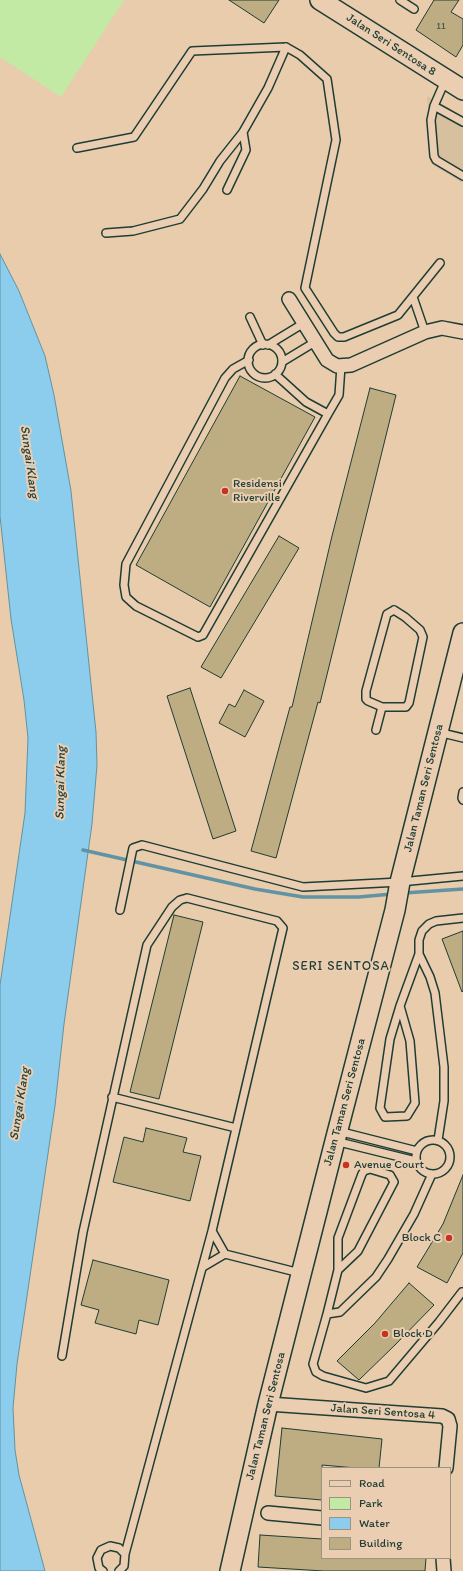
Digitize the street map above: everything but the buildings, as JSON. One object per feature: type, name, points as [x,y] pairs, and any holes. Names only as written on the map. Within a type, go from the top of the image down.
[{"type":"main road","name":"Jalan Seri Sentosa 8","points":[[320,0],[463,90]]},
{"type":"main road","name":"Jalan Taman Seri Sentosa","points":[[230,1571],[268,1404],[395,910],[400,882],[463,633]]},
{"type":"street","points":[[289,299],[327,360],[332,364],[341,366],[351,365],[425,332],[442,328],[463,332]]},
{"type":"street","name":"Jalan Seri Sentosa 4","points":[[268,1404],[442,1416],[448,1419],[450,1426],[446,1467]]},
{"type":"street","points":[[268,1513],[321,1518]]},
{"type":"street","points":[[443,1559],[444,1571]]},
{"type":"lane","points":[[400,0],[414,9]]},
{"type":"lane","points":[[106,233],[133,231],[180,219],[203,188],[220,161],[243,132],[268,88],[286,47]]},
{"type":"lane","points":[[77,148],[134,137],[192,51],[286,47],[300,54],[327,79],[336,140],[305,288],[334,333],[338,337],[344,337],[398,315],[440,263]]},
{"type":"lane","points":[[446,80],[434,106],[431,120],[434,156],[436,160],[463,176]]},
{"type":"lane","points":[[434,106],[463,122]]},
{"type":"lane","points":[[227,190],[246,150],[243,132]]},
{"type":"lane","points":[[413,297],[425,332]]},
{"type":"lane","points":[[250,317],[265,345],[278,350],[281,355],[282,362],[279,370],[275,374],[265,378],[255,374],[249,365],[249,360],[253,350],[265,345],[304,323]]},
{"type":"lane","points":[[282,362],[316,342]]},
{"type":"lane","points":[[249,360],[233,369],[225,378],[126,564],[124,585],[126,597],[136,606],[198,637],[203,635],[339,395],[341,366]]},
{"type":"lane","points":[[275,374],[306,402],[328,414]]},
{"type":"lane","points":[[394,610],[405,616],[420,630],[423,638],[409,703],[406,707],[382,707],[368,701],[366,699],[366,691],[387,614],[394,610]]},
{"type":"lane","points":[[376,730],[382,707]]},
{"type":"lane","points":[[438,732],[463,738]]},
{"type":"lane","points":[[463,792],[463,800]]},
{"type":"lane","points":[[120,910],[133,848],[142,845],[303,887],[400,882],[463,876]]},
{"type":"lane","points":[[62,1356],[83,1232],[112,1097],[148,945],[172,907],[180,900],[186,898],[277,921],[283,928],[212,1231],[125,1554],[124,1566],[119,1571]]},
{"type":"lane","points":[[400,1006],[410,1041],[415,1103],[407,1116],[385,1116],[380,1108],[390,1039],[400,1006],[419,954],[419,940],[422,931],[429,924],[436,921],[463,918]]},
{"type":"lane","points":[[419,954],[430,977],[435,993],[444,1067],[444,1101],[438,1140]]},
{"type":"lane","points":[[112,1097],[236,1128]]},
{"type":"lane","points":[[336,1136],[417,1151]]},
{"type":"lane","points":[[336,1136],[416,1161]]},
{"type":"lane","points":[[438,1140],[444,1143],[448,1148],[450,1158],[445,1169],[438,1173],[426,1173],[421,1169],[416,1161],[417,1151],[424,1142],[438,1140]]},
{"type":"lane","points":[[338,1270],[358,1251],[394,1182],[390,1175],[370,1169],[362,1174],[338,1238],[338,1270],[313,1364],[316,1372],[323,1376],[366,1388],[389,1381],[439,1322],[462,1292]]},
{"type":"lane","points":[[327,1314],[340,1312],[376,1277],[414,1214],[432,1174]]},
{"type":"lane","points":[[212,1231],[225,1254]]},
{"type":"lane","points":[[203,1267],[225,1254],[302,1274]]},
{"type":"lane","points":[[103,1571],[99,1568],[97,1558],[101,1550],[110,1546],[120,1548],[125,1554]]},
{"type":"shaded area","points":[[427,96],[463,116],[463,183],[433,165]]},
{"type":"green space","points":[[0,0],[124,0],[61,97],[0,57]]},
{"type":"water","name":"Sungai Klang","points":[[0,254],[19,291],[45,356],[54,395],[71,491],[96,732],[97,765],[92,824],[64,1024],[55,1106],[17,1364],[13,1408],[15,1450],[19,1475],[45,1571],[0,1571],[0,985],[25,813],[28,738],[24,700],[11,619],[0,516]]},
{"type":"waterway","points":[[83,850],[255,889],[303,897],[359,897],[392,894]]},
{"type":"waterway","points":[[404,893],[463,889]]},
{"type":"place","name":"Residensi Riverville","points":[[225,491]]},
{"type":"place","name":"Avenue Court","points":[[346,1165]]},
{"type":"place","name":"Block C","points":[[449,1238]]},
{"type":"place","name":"Block D","points":[[385,1334]]},
{"type":"district","name":"SERI SENTOSA","points":[[341,967]]}]
